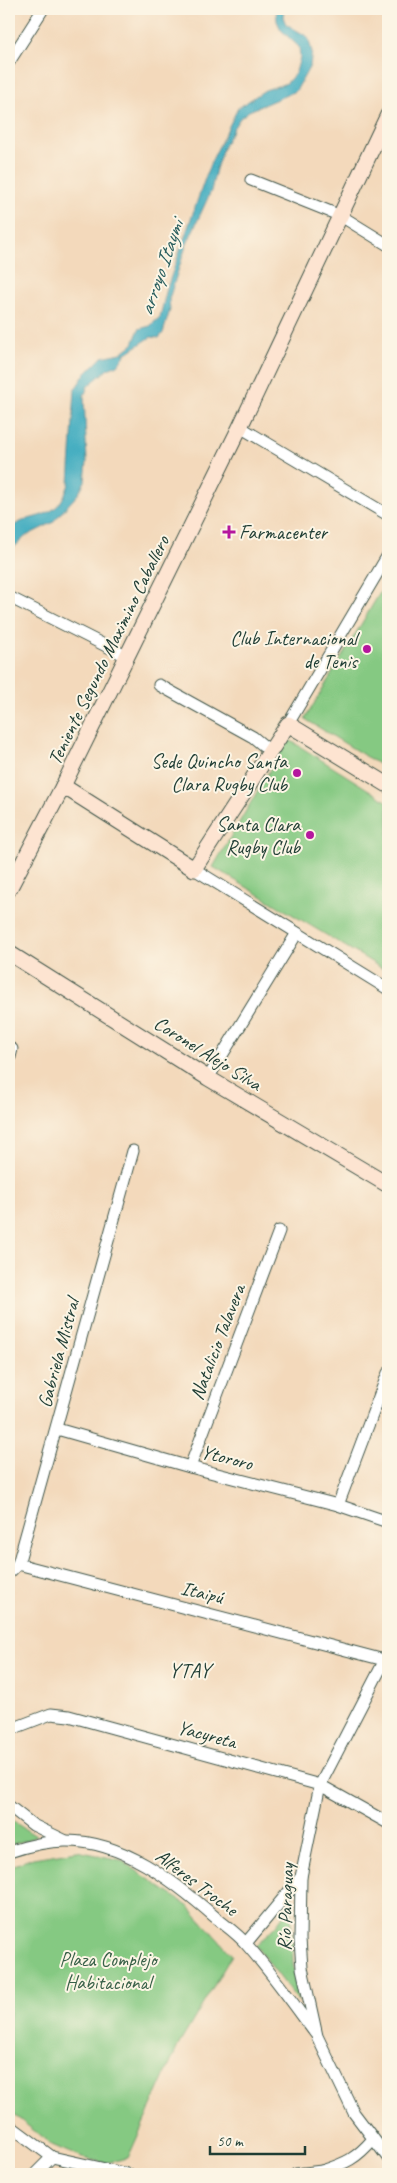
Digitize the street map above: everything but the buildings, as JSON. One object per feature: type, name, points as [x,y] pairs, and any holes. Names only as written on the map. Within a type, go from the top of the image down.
[{"type":"main road","name":"Teniente Segundo Maximino Caballero","points":[[9,889],[63,786],[240,428],[388,115]]},
{"type":"main road","points":[[63,786],[194,869],[288,724],[388,785]]},
{"type":"main road","name":"Coronel Alejo Silva","points":[[9,953],[208,1078],[388,1185]]},
{"type":"street","points":[[9,62],[43,9]]},
{"type":"street","points":[[251,180],[341,216],[388,245]]},
{"type":"street","points":[[240,428],[388,515]]},
{"type":"street","points":[[288,724],[388,555]]},
{"type":"street","points":[[9,597],[126,656]]},
{"type":"street","points":[[159,685],[253,737],[270,751]]},
{"type":"street","points":[[194,869],[388,989]]},
{"type":"street","points":[[208,1078],[297,933]]},
{"type":"street","points":[[9,1061],[12,1048]]},
{"type":"street","name":"Gabriela Mistral","points":[[18,1564],[133,1151]]},
{"type":"street","name":"Natalicio Talavera","points":[[190,1467],[279,1231]]},
{"type":"street","points":[[338,1505],[388,1373]]},
{"type":"street","name":"Ytororo","points":[[57,1429],[190,1467],[338,1505],[388,1522]]},
{"type":"street","points":[[9,1573],[18,1564]]},
{"type":"street","name":"Itaipú","points":[[18,1564],[387,1658]]},
{"type":"street","name":"Río Paraguay","points":[[387,1658],[320,1785],[301,1877],[300,1939],[302,1968],[317,2036],[350,2105],[388,2158]]},
{"type":"street","name":"Yacyreta","points":[[9,1730],[51,1714],[69,1716],[320,1785],[388,1823]]},
{"type":"street","points":[[9,1806],[33,1825],[66,1841]]},
{"type":"street","name":"Alferes Troche","points":[[9,1852],[35,1843],[66,1841],[88,1844],[116,1852],[142,1864],[176,1884],[246,1943],[317,2036]]},
{"type":"street","points":[[246,1943],[301,1877]]},
{"type":"street","points":[[9,2125],[52,2157],[128,2174]]},
{"type":"street","points":[[296,2174],[324,2172],[350,2161],[361,2153],[373,2139]]},
{"type":"street","points":[[34,2174],[52,2157]]},
{"type":"green space","name":"Club Internacional de Tenis","points":[[388,579],[388,770],[305,719]]},
{"type":"green space","name":"Santa Clara Rugby Club","points":[[288,739],[388,802],[388,972],[213,867]]},
{"type":"green space","points":[[9,1819],[36,1836],[36,1837],[9,1845]]},
{"type":"green space","name":"Plaza Complejo Habitacional","points":[[77,1851],[121,1860],[189,1907],[232,1955],[178,2046],[128,2158],[105,2163],[82,2158],[52,2145],[9,2111],[9,1867],[33,1858]]},
{"type":"green space","points":[[291,1905],[293,1963],[299,2002],[256,1946],[277,1924]]},
{"type":"water","points":[[276,9],[284,9],[283,17],[286,24],[308,37],[312,52],[310,66],[296,91],[249,111],[240,118],[234,127],[223,148],[211,191],[186,246],[169,299],[170,310],[163,333],[159,338],[151,337],[125,354],[122,352],[133,344],[139,329],[150,326],[160,317],[167,288],[210,164],[238,108],[265,90],[287,83],[296,72],[300,57],[299,47],[281,30],[277,21]]},
{"type":"water","points":[[122,352],[125,355],[118,365],[108,369],[88,386],[84,396],[87,462],[85,481],[79,493],[52,523],[26,536],[9,552],[9,529],[18,523],[50,511],[64,497],[69,484],[75,389],[85,374],[102,357]]},
{"type":"place","name":"Farmacenter","points":[[229,532]]},
{"type":"place","name":"Club Internacional de Tenis","points":[[367,649]]},
{"type":"place","name":"Sede Quincho Santa Clara Rugby Club","points":[[297,773]]},
{"type":"place","name":"Santa Clara Rugby Club","points":[[310,835]]},
{"type":"district","name":"YTAY","points":[[190,1670]]},
{"type":"water label","name":"arroyo Itaymi","points":[[161,268]]}]
